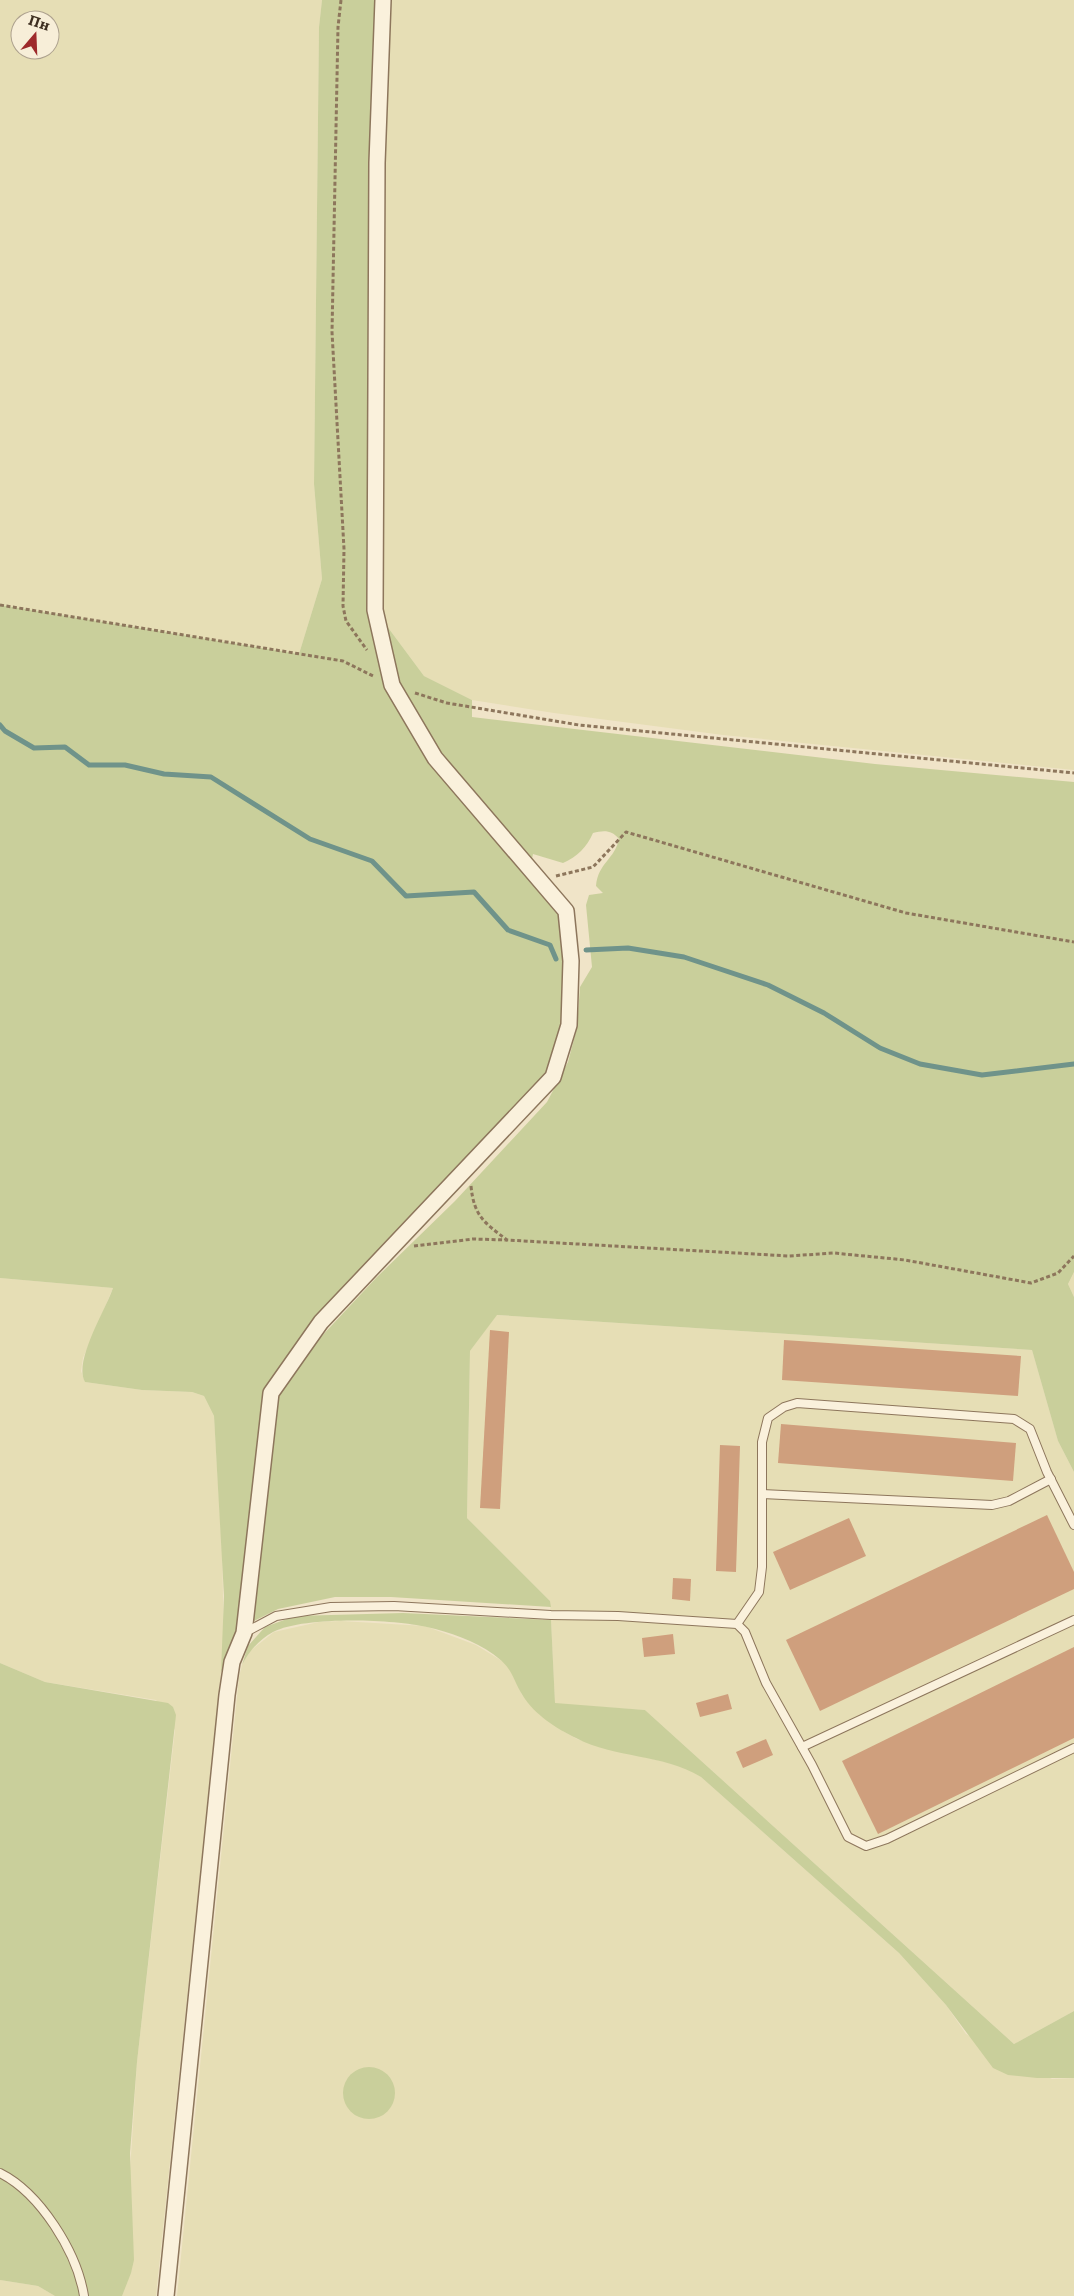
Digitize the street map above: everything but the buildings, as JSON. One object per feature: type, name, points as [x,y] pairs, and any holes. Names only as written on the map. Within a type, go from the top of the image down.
[{"type":"street","points":[[166,2296],[228,1695],[232,1662],[244,1634],[271,1393],[320,1322],[553,1077],[569,1025],[571,961],[566,911],[435,758],[392,685],[375,610],[377,163],[383,0]]},
{"type":"lane","points":[[737,1624],[759,1592],[762,1567],[762,1442],[768,1418],[784,1407],[797,1403],[1014,1419],[1030,1429],[1051,1479],[1074,1525]]},
{"type":"lane","points":[[762,1494],[992,1505],[1009,1501],[1051,1479]]},
{"type":"lane","points":[[244,1634],[276,1616],[331,1607],[394,1606],[551,1615],[618,1616],[737,1624],[745,1632],[766,1683],[802,1747],[848,1837],[866,1846],[887,1839],[1074,1748]]},
{"type":"lane","points":[[802,1747],[1074,1620]]},
{"type":"lane","points":[[0,2173],[16,2181],[50,2217],[67,2248],[84,2296]]},
{"type":"path","points":[[341,0],[338,27],[332,332],[344,549],[343,606],[346,621],[369,653]]},
{"type":"path","points":[[0,605],[343,661],[392,685],[448,702],[579,725],[1074,773]]},
{"type":"path","points":[[541,880],[593,867],[626,832],[906,914],[1074,942]]},
{"type":"path","points":[[469,1165],[472,1196],[482,1220],[507,1240]]},
{"type":"path","points":[[384,1254],[416,1246],[474,1240],[595,1243],[789,1256],[834,1254],[905,1260],[1031,1283],[1058,1273],[1074,1256]]},
{"type":"shaded area","points":[[0,0],[322,0],[319,27],[314,484],[322,579],[299,654],[0,605]]},
{"type":"shaded area","points":[[383,0],[1074,0],[1074,770],[723,735],[554,713],[472,700],[424,676],[375,610]]},
{"type":"shaded area","points":[[1074,1272],[1074,1297],[1068,1284]]},
{"type":"shaded area","points":[[0,1278],[113,1288],[83,1358],[81,1371],[85,1382],[142,1390],[192,1392],[204,1396],[214,1416],[222,1551],[224,1643],[156,2296],[122,2296],[137,2062],[175,1730],[156,1700],[45,1682],[0,1663]]},
{"type":"shaded area","points":[[496,1315],[1032,1350],[1058,1441],[1074,1472],[1074,2011],[1014,2044],[645,1710],[555,1704],[550,1601],[467,1518],[470,1351]]},
{"type":"shaded area","points":[[341,1621],[425,1626],[476,1645],[507,1664],[514,1675],[522,1695],[563,1731],[577,1739],[604,1748],[684,1766],[701,1777],[899,1953],[946,2005],[966,2034],[1052,2079],[1074,2078],[1074,2296],[177,2296],[239,1677],[242,1665],[250,1651],[274,1632],[319,1622]]},
{"type":"shaded area","points":[[0,2280],[38,2286],[55,2296],[0,2296]]},
{"type":"green space","points":[[322,0],[383,0],[375,610],[424,676],[472,700],[472,717],[875,764],[1074,782],[1074,1272],[1068,1284],[1074,1297],[1074,1472],[1058,1441],[1032,1350],[497,1315],[470,1351],[467,1518],[550,1601],[551,1607],[391,1597],[335,1597],[278,1609],[250,1623],[276,1397],[291,1369],[376,1278],[455,1201],[547,1102],[568,1062],[577,1028],[580,987],[592,967],[586,905],[589,895],[603,893],[596,886],[597,878],[603,866],[614,852],[619,839],[611,832],[597,832],[593,833],[581,851],[563,863],[533,854],[529,874],[563,896],[572,909],[559,1068],[324,1325],[269,1398],[240,1633],[221,1672],[224,1596],[214,1416],[204,1396],[192,1392],[142,1390],[85,1382],[82,1373],[83,1362],[92,1335],[113,1288],[0,1278],[0,605],[299,654],[322,579],[314,484],[319,27]]},
{"type":"green space","points":[[403,1613],[551,1620],[555,1703],[645,1710],[1014,2044],[1074,2011],[1074,2078],[1037,2078],[1008,2075],[993,2068],[946,2005],[899,1953],[701,1777],[686,1769],[670,1764],[591,1745],[561,1730],[533,1709],[505,1664],[478,1645],[444,1631],[412,1624],[348,1620],[326,1621],[305,1623],[273,1632],[255,1646],[242,1665],[248,1646],[265,1627],[295,1616]]},
{"type":"green space","points":[[0,1663],[45,1682],[168,1703],[173,1707],[176,1715],[137,2062],[130,2153],[134,2260],[122,2296],[55,2296],[38,2286],[0,2280]]},
{"type":"green space","points":[[364,2067],[374,2067],[388,2074],[395,2088],[395,2098],[388,2112],[374,2119],[364,2119],[354,2115],[347,2108],[343,2098],[343,2088],[347,2078],[354,2071]]},
{"type":"waterway","points":[[0,725],[5,731],[34,748],[65,747],[89,765],[125,765],[164,774],[211,777],[310,839],[372,861],[406,896],[474,892],[508,930],[550,945],[556,959]]},
{"type":"waterway","points":[[586,950],[628,948],[684,957],[768,985],[824,1013],[880,1048],[920,1064],[982,1075],[1074,1064]]}]
